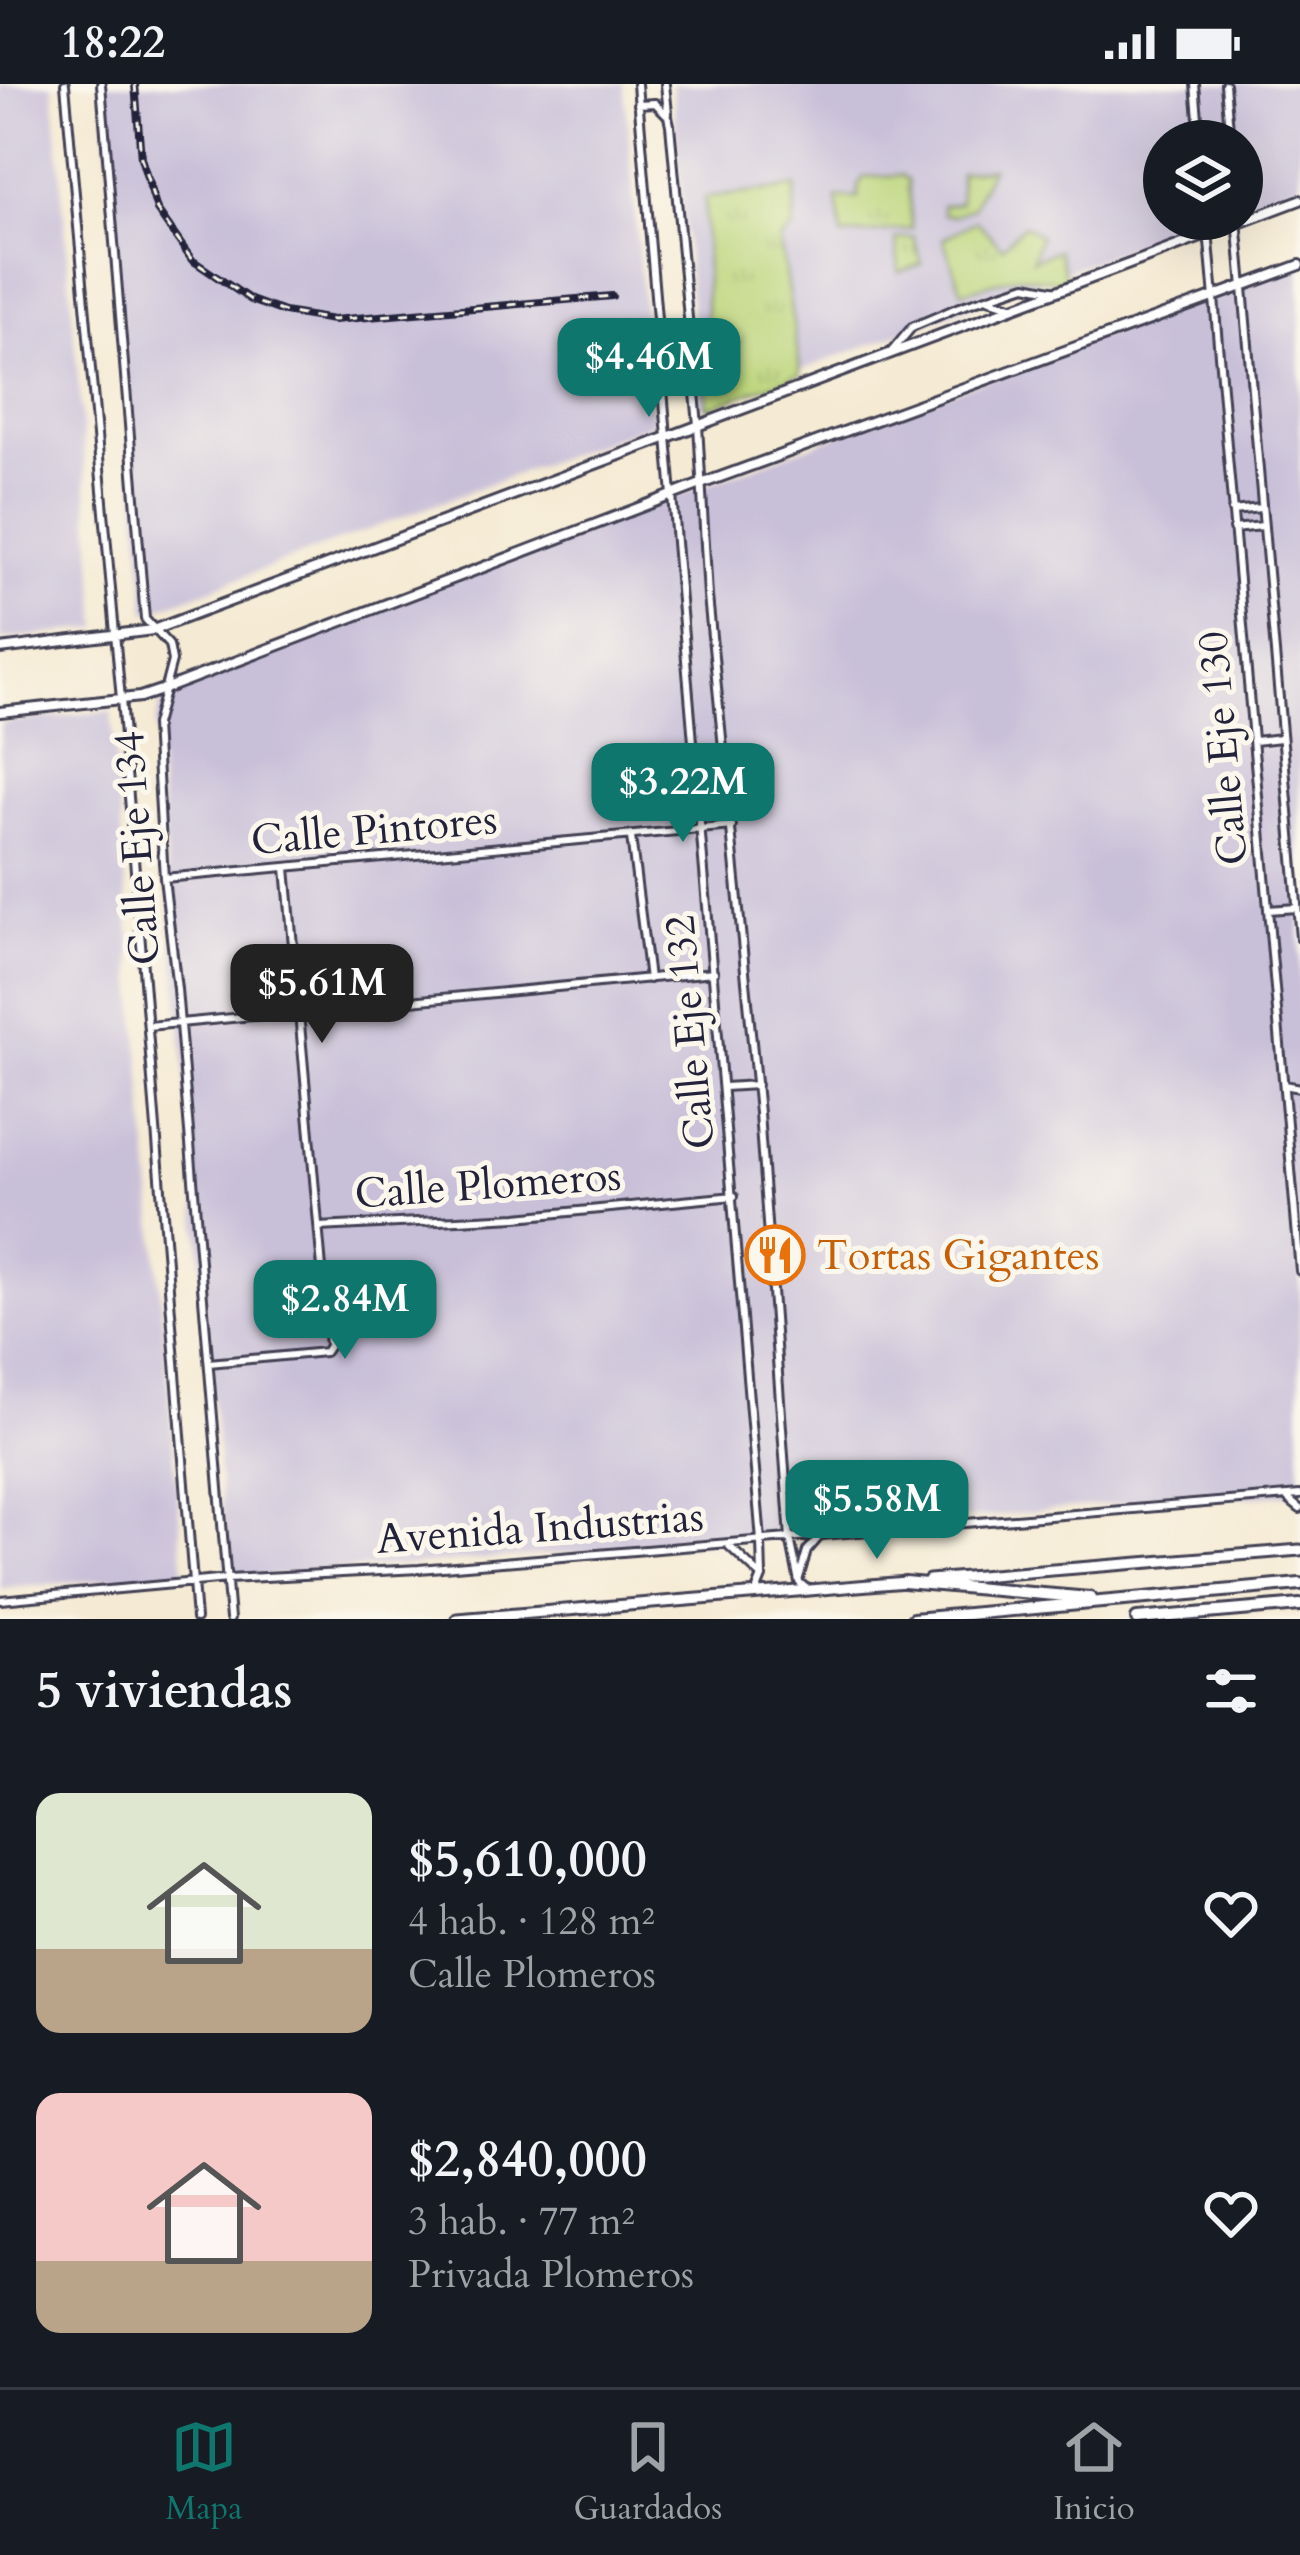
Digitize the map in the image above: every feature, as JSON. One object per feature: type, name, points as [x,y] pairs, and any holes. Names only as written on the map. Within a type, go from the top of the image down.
[{"type":"highway","points":[[904,1582],[1118,1600]]},
{"type":"highway","points":[[913,1619],[1300,1584]]},
{"type":"highway","points":[[1137,1619],[1300,1605]]},
{"type":"main road","points":[[457,1619],[1300,1550]]},
{"type":"street","name":"Calle Eje 134","points":[[64,84],[121,699],[196,1619]]},
{"type":"street","name":"Calle Eje 134","points":[[100,84],[145,619],[171,652],[154,725],[230,1619]]},
{"type":"street","name":"Calle Eje 132","points":[[637,84],[761,1541],[762,1577],[754,1595]]},
{"type":"street","name":"Calle Eje 132","points":[[665,84],[698,425],[708,596],[757,1085],[790,1538],[799,1582]]},
{"type":"street","points":[[1195,84],[1198,120]]},
{"type":"street","points":[[1225,84],[1228,120]]},
{"type":"street","points":[[638,104],[655,103],[668,116]]},
{"type":"street","points":[[1263,213],[1300,200]]},
{"type":"street","points":[[0,649],[153,630],[1198,240]]},
{"type":"street","name":"Calle Eje 130","points":[[1208,240],[1300,1271]]},
{"type":"street","name":"Calle Eje 130","points":[[1238,240],[1300,938]]},
{"type":"street","points":[[0,712],[121,699],[164,689],[701,484],[1300,265]]},
{"type":"street","points":[[891,352],[912,328],[1026,284],[1061,292]]},
{"type":"street","points":[[987,299],[1019,308]]},
{"type":"street","points":[[1232,511],[1262,508]]},
{"type":"street","points":[[1233,529],[1263,526]]},
{"type":"street","points":[[1254,741],[1281,738]]},
{"type":"street","name":"Calle Pintores","points":[[164,878],[732,826]]},
{"type":"street","points":[[631,837],[649,979]]},
{"type":"street","name":"Calle Plomeros","points":[[286,868],[319,1227],[517,1216],[734,1196]]},
{"type":"street","points":[[1268,910],[1297,908]]},
{"type":"street","points":[[148,1025],[714,973]]},
{"type":"street","points":[[724,1087],[757,1085]]},
{"type":"street","points":[[1284,1085],[1300,1088]]},
{"type":"street","points":[[209,1364],[328,1351],[319,1227]]},
{"type":"street","points":[[1286,1496],[1300,1509]]},
{"type":"street","name":"Avenida Industrias","points":[[0,1600],[1300,1496]]},
{"type":"street","points":[[808,1590],[799,1582],[807,1552],[821,1536]]},
{"type":"street","points":[[726,1544],[762,1577]]},
{"type":"shaded area","points":[[0,84],[53,84],[99,628],[0,640]]},
{"type":"shaded area","points":[[102,84],[624,84],[653,423],[146,613]]},
{"type":"shaded area","points":[[672,84],[1300,84],[1300,183],[1263,197],[1263,120],[1143,120],[1143,240],[1148,240],[700,408]]},
{"type":"shaded area","points":[[1300,261],[1300,1494],[1114,1504],[807,1535],[228,1579],[155,725],[164,689]]},
{"type":"shaded area","points":[[111,711],[184,1572],[0,1589],[0,723]]},
{"type":"green space","points":[[991,168],[973,207],[953,216],[943,214],[942,206],[960,203],[960,173]]},
{"type":"green space","points":[[901,175],[908,180],[912,229],[842,236],[837,198],[858,198],[864,177]]},
{"type":"green space","points":[[796,187],[793,229],[780,240],[801,374],[707,408],[705,198]]},
{"type":"green space","points":[[976,221],[1002,247],[1024,225],[1040,236],[1032,260],[1058,250],[1067,282],[1017,276],[962,292],[943,239]]},
{"type":"green space","points":[[914,237],[922,264],[899,272],[896,239]]},
{"type":"railway","points":[[135,84],[141,158],[157,210],[192,260],[251,300],[284,312],[333,320],[612,296]]},
{"type":"place","name":"Tortas Gigantes","points":[[775,1255]]}]
